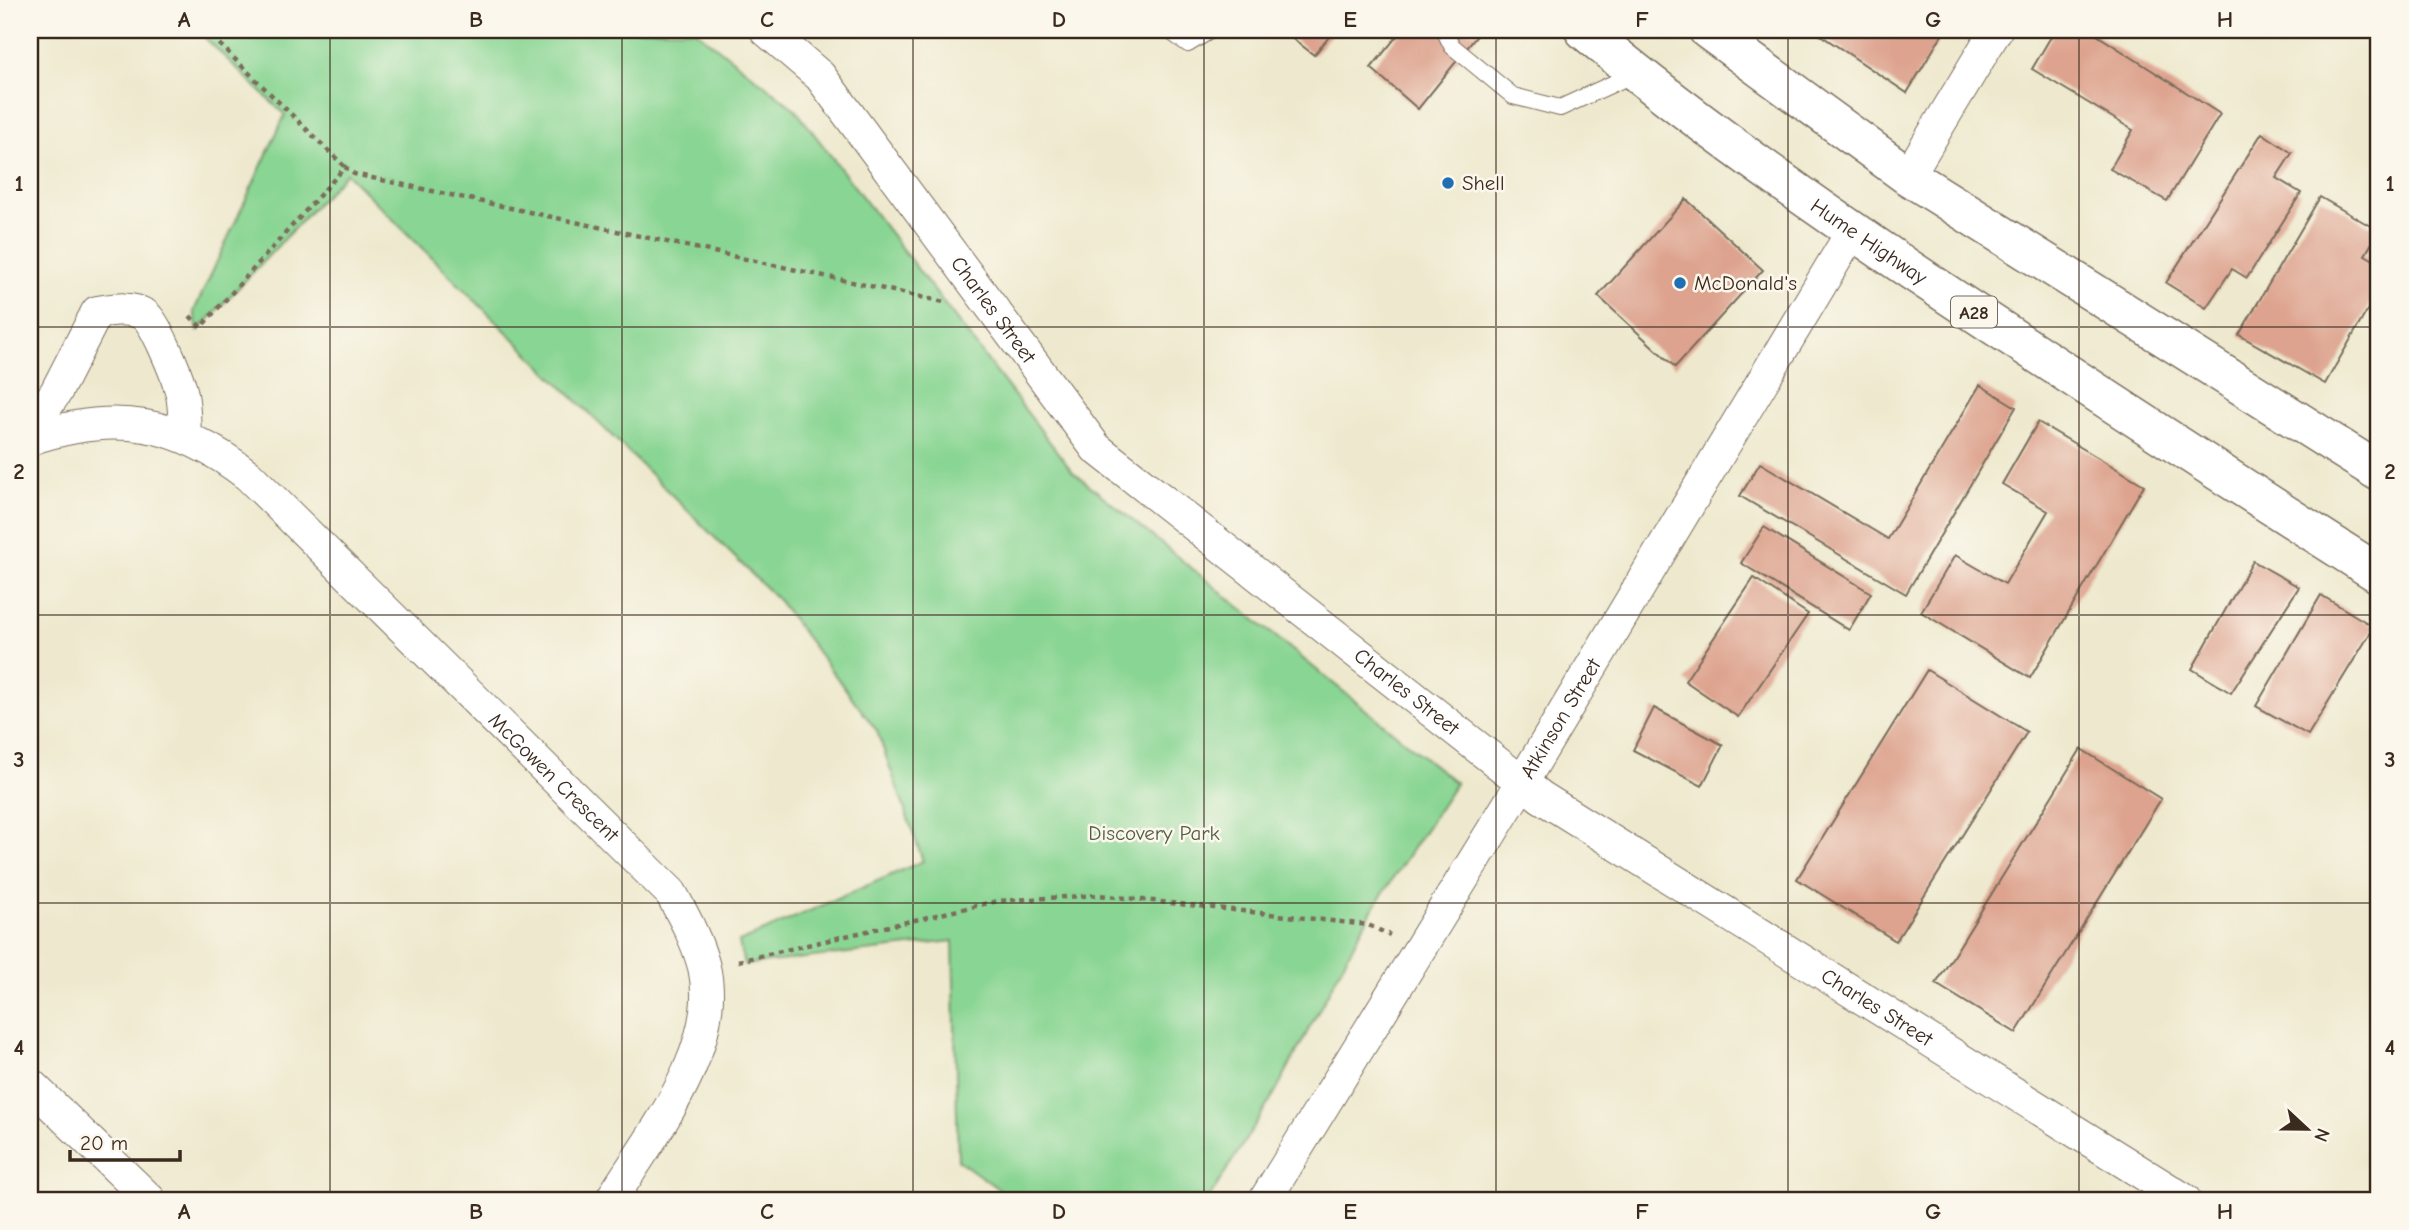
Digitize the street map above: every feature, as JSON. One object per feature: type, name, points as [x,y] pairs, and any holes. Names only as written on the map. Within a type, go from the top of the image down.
[{"type":"highway","name":"Hume Highway","points":[[1584,30],[1636,73],[1852,232],[2379,574]]},
{"type":"highway","points":[[1708,30],[1908,176],[2379,472]]},
{"type":"street","name":"Charles Street","points":[[766,30],[820,76],[1096,448],[1553,804],[2185,1200]]},
{"type":"street","points":[[1908,176],[1996,30]]},
{"type":"street","name":"Atkinson Street","points":[[1265,1200],[1523,781],[1852,232]]},
{"type":"street","points":[[30,430],[57,392],[97,312],[124,309],[146,315],[162,338],[167,360],[181,388],[185,435]]},
{"type":"street","name":"McGowen Crescent","points":[[30,439],[61,428],[102,424],[137,425],[185,435],[217,451],[249,476],[671,893],[692,931],[704,969],[705,1007],[698,1051],[676,1095],[611,1200]]},
{"type":"street","points":[[30,1084],[150,1200]]},
{"type":"lane","points":[[1168,30],[1188,44],[1211,30]]},
{"type":"lane","points":[[1444,30],[1452,46],[1513,96],[1560,108],[1636,73]]},
{"type":"path","points":[[205,30],[354,174],[947,302]]},
{"type":"path","points":[[201,327],[345,167]]},
{"type":"path","points":[[704,969],[731,945],[737,961],[996,901],[1099,895],[1368,925],[1420,948]]},
{"type":"green space","name":"Discovery Park","points":[[197,30],[695,30],[795,109],[1072,471],[1456,783],[1372,910],[1276,1091],[1208,1200],[1014,1200],[958,1160],[953,941],[744,965],[739,942],[923,861],[877,731],[779,601],[346,173],[198,331],[194,311],[285,115]]},
{"type":"building","points":[[1282,30],[1335,30],[1314,55]]},
{"type":"building","points":[[1402,30],[1480,32],[1418,109],[1371,68]]},
{"type":"building","points":[[1813,30],[1945,30],[1907,93]]},
{"type":"building","points":[[2055,30],[2089,30],[2220,114],[2167,201],[2110,169],[2133,130],[2032,69]]},
{"type":"building","points":[[2262,133],[2292,153],[2276,178],[2301,193],[2247,278],[2232,269],[2206,308],[2166,283]]},
{"type":"building","points":[[2320,197],[2379,231],[2365,255],[2379,263],[2379,290],[2325,384],[2239,335]]},
{"type":"building","name":"McDonald's","points":[[1686,199],[1763,270],[1675,367],[1598,296]]},
{"type":"building","points":[[1980,385],[2016,407],[1906,594],[1740,496],[1760,463],[1888,539]]},
{"type":"building","points":[[2038,422],[2144,485],[2030,678],[1921,612],[1955,555],[2005,584],[2048,511],[2002,484]]},
{"type":"building","points":[[1764,527],[1871,593],[1849,630],[1741,563]]},
{"type":"building","points":[[2253,561],[2299,587],[2231,693],[2192,669]]},
{"type":"building","points":[[1754,578],[1808,614],[1738,717],[1685,681]]},
{"type":"building","points":[[2321,595],[2374,627],[2308,735],[2256,706]]},
{"type":"building","points":[[1927,670],[2027,732],[1896,941],[1797,879]]},
{"type":"building","points":[[1654,708],[1723,745],[1702,786],[1633,750]]},
{"type":"building","points":[[2081,749],[2161,799],[2016,1033],[1936,984]]},
{"type":"place","name":"Shell","points":[[1448,183]]},
{"type":"place","name":"McDonald's","points":[[1680,283]]}]
